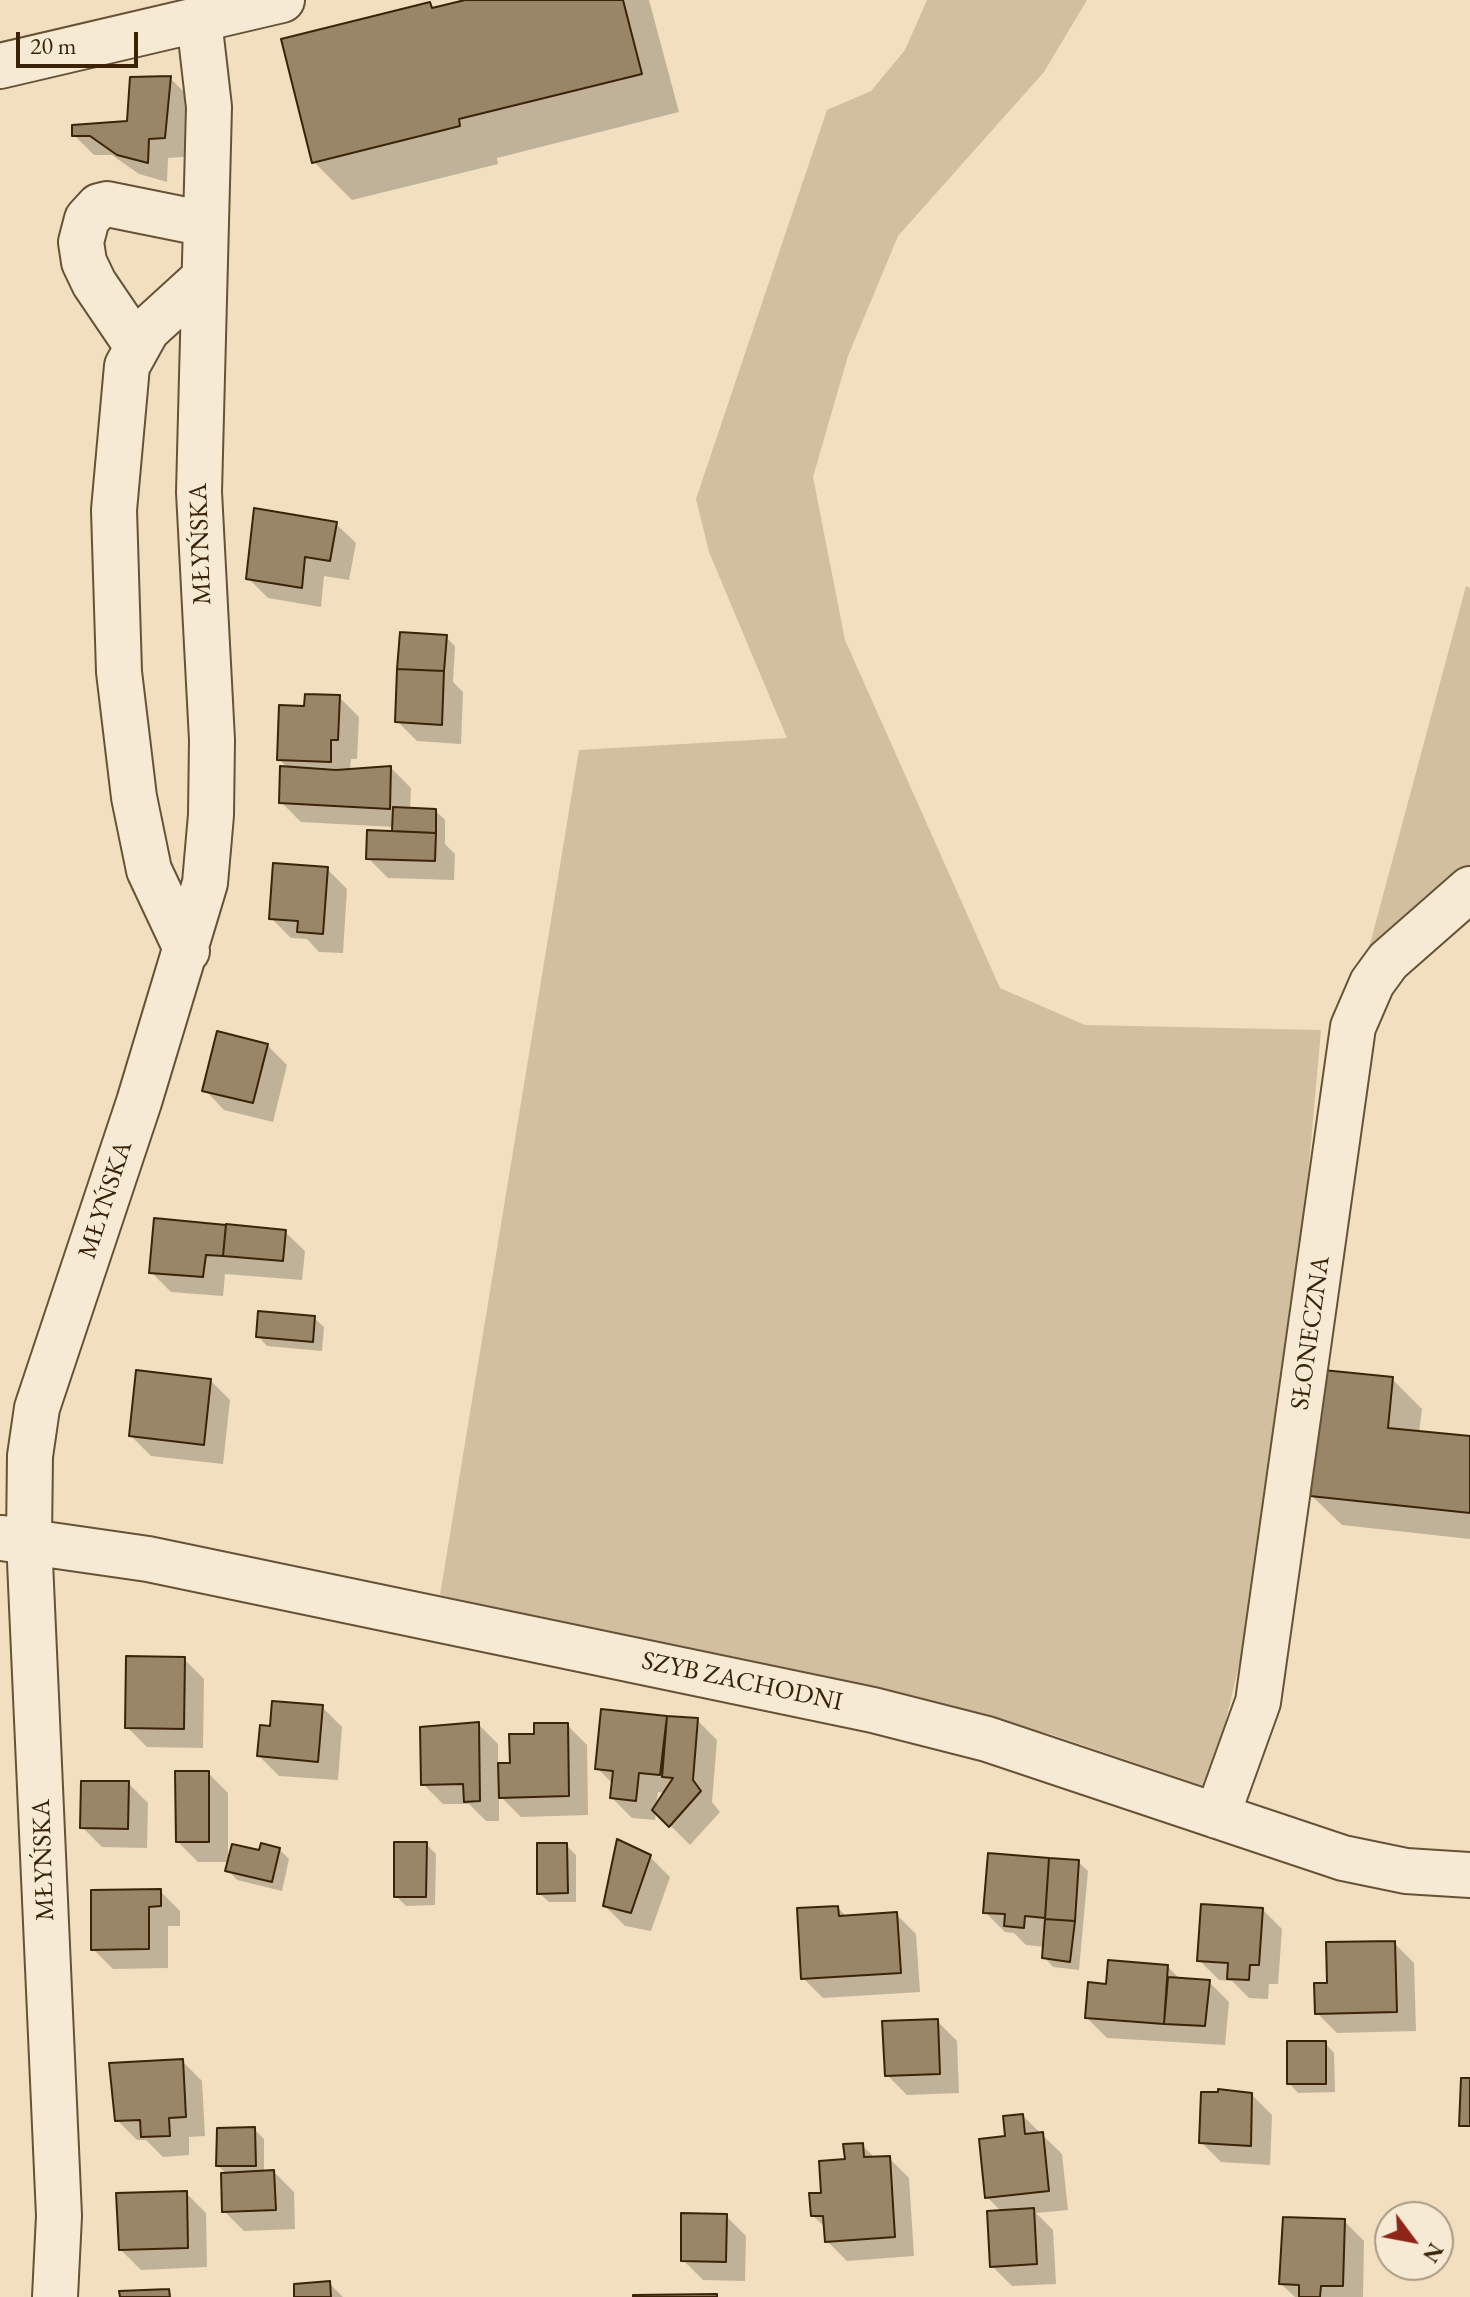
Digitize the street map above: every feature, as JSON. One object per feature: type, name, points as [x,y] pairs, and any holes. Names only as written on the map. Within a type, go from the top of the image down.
[{"type":"street","points":[[0,66],[282,0]]},
{"type":"street","name":"MŁYŃSKA","points":[[55,2297],[59,2249],[58,2173],[15,1538],[37,1408],[187,951],[205,883],[211,815],[212,740],[199,533],[209,107],[199,20]]},
{"type":"street","points":[[136,345],[94,283],[84,262],[81,242],[87,219],[99,206],[107,204],[206,224]]},
{"type":"street","points":[[187,951],[149,870],[134,797],[119,672],[114,510],[123,389],[136,345],[170,306],[204,278]]},
{"type":"street","name":"SŁONECZNA","points":[[1217,1816],[1258,1702],[1353,1027],[1372,983],[1388,961],[1470,889]]},
{"type":"street","name":"SZYB ZACHODNI","points":[[15,1538],[148,1559],[860,1707],[987,1739],[1376,1866],[1436,1875],[1470,1875]]},
{"type":"shaded area","points":[[927,0],[1087,0],[1044,72],[898,236],[848,356],[813,477],[845,640],[1000,988],[1085,1025],[1321,1030],[1303,1233],[1253,1606],[1210,1788],[1050,1734],[440,1595],[579,750],[787,738],[709,552],[696,499],[827,110],[871,91],[905,50]]},
{"type":"shaded area","points":[[1466,586],[1470,588],[1470,878],[1367,955]]},
{"type":"building","points":[[465,0],[623,0],[642,74],[459,119],[460,126],[312,163],[281,39],[430,2],[432,8]]},
{"type":"building","points":[[171,76],[165,138],[149,139],[148,163],[117,155],[90,136],[72,136],[72,125],[127,121],[130,77]]},
{"type":"building","points":[[254,508],[337,522],[330,561],[305,557],[302,588],[246,579]]},
{"type":"building","points":[[400,632],[447,635],[444,671],[397,669]]},
{"type":"building","points":[[397,669],[444,671],[442,725],[395,722]]},
{"type":"building","points":[[305,694],[340,695],[338,740],[331,740],[331,762],[277,760],[279,705],[304,706]]},
{"type":"building","points":[[280,766],[336,770],[391,766],[390,809],[279,803]]},
{"type":"building","points":[[393,807],[436,809],[436,833],[392,831]]},
{"type":"building","points":[[367,830],[436,833],[435,861],[366,859]]},
{"type":"building","points":[[273,863],[328,867],[323,934],[297,932],[298,921],[269,919]]},
{"type":"building","points":[[217,1031],[268,1044],[253,1103],[202,1091]]},
{"type":"building","points":[[154,1218],[226,1225],[223,1256],[206,1255],[203,1277],[149,1273]]},
{"type":"building","points":[[226,1224],[286,1230],[283,1261],[223,1256]]},
{"type":"building","points":[[258,1311],[315,1316],[313,1342],[256,1337]]},
{"type":"building","points":[[136,1370],[211,1379],[204,1445],[129,1436]]},
{"type":"building","points":[[1323,1370],[1393,1377],[1388,1428],[1470,1436],[1470,1513],[1310,1496]]},
{"type":"building","points":[[126,1656],[185,1657],[184,1729],[125,1728]]},
{"type":"building","points":[[272,1701],[323,1705],[318,1762],[257,1756],[260,1725],[270,1726]]},
{"type":"building","points":[[601,1709],[667,1716],[660,1775],[639,1773],[636,1801],[610,1798],[613,1771],[595,1769]]},
{"type":"building","points":[[667,1716],[698,1718],[693,1780],[701,1791],[669,1827],[652,1810],[673,1778],[662,1777]]},
{"type":"building","points":[[479,1722],[480,1801],[464,1802],[463,1784],[421,1785],[420,1727]]},
{"type":"building","points":[[534,1723],[568,1723],[569,1796],[499,1798],[498,1763],[510,1763],[509,1734],[534,1734]]},
{"type":"building","points":[[175,1771],[209,1771],[209,1842],[176,1842]]},
{"type":"building","points":[[81,1781],[129,1781],[128,1829],[80,1828]]},
{"type":"building","points":[[617,1839],[651,1855],[631,1913],[603,1906]]},
{"type":"building","points":[[394,1842],[427,1842],[426,1897],[394,1897]]},
{"type":"building","points":[[261,1843],[280,1848],[272,1882],[225,1871],[232,1844],[259,1850]]},
{"type":"building","points":[[537,1843],[567,1843],[568,1893],[537,1894]]},
{"type":"building","points":[[988,1853],[1049,1858],[1045,1918],[1025,1916],[1024,1928],[1004,1926],[1005,1914],[983,1913]]},
{"type":"building","points":[[1049,1858],[1079,1860],[1075,1921],[1045,1919]]},
{"type":"building","points":[[161,1889],[161,1906],[149,1907],[149,1949],[91,1950],[91,1890]]},
{"type":"building","points":[[1201,1904],[1263,1908],[1259,1965],[1250,1965],[1249,1980],[1227,1979],[1228,1963],[1197,1961]]},
{"type":"building","points":[[838,1906],[839,1916],[897,1912],[901,1973],[801,1979],[797,1908]]},
{"type":"building","points":[[1045,1919],[1075,1921],[1070,1962],[1042,1958]]},
{"type":"building","points":[[1395,1941],[1397,2012],[1315,2014],[1314,1983],[1327,1983],[1326,1942]]},
{"type":"building","points":[[1108,1960],[1168,1965],[1164,2024],[1085,2018],[1088,1982],[1106,1984]]},
{"type":"building","points":[[1168,1977],[1210,1980],[1205,2026],[1164,2024]]},
{"type":"building","points":[[938,2019],[940,2074],[885,2076],[882,2021]]},
{"type":"building","points":[[1287,2041],[1326,2041],[1326,2084],[1287,2084]]},
{"type":"building","points":[[183,2059],[186,2117],[169,2118],[170,2136],[141,2137],[140,2120],[115,2121],[109,2063]]},
{"type":"building","points":[[1461,2078],[1470,2078],[1470,2126],[1459,2126]]},
{"type":"building","points":[[1218,2089],[1252,2093],[1251,2146],[1199,2143],[1201,2092],[1218,2092]]},
{"type":"building","points":[[1023,2114],[1025,2134],[1043,2132],[1049,2191],[985,2198],[979,2139],[1005,2136],[1003,2116]]},
{"type":"building","points":[[255,2127],[256,2166],[216,2166],[217,2128]]},
{"type":"building","points":[[863,2143],[864,2157],[890,2156],[895,2237],[825,2242],[823,2216],[811,2216],[809,2193],[821,2193],[819,2161],[845,2159],[843,2144]]},
{"type":"building","points":[[274,2170],[276,2210],[222,2212],[221,2173]]},
{"type":"building","points":[[187,2191],[188,2248],[119,2250],[116,2193]]},
{"type":"building","points":[[1034,2208],[1037,2264],[990,2267],[987,2211]]},
{"type":"building","points":[[681,2213],[727,2214],[726,2262],[681,2261]]},
{"type":"building","points":[[1283,2217],[1345,2219],[1343,2286],[1321,2286],[1320,2297],[1299,2297],[1299,2285],[1279,2284]]},
{"type":"building","points":[[330,2281],[331,2297],[294,2297],[294,2284]]},
{"type":"building","points":[[169,2289],[170,2297],[120,2297],[119,2291]]},
{"type":"building","points":[[717,2294],[717,2297],[633,2297],[633,2295]]}]
